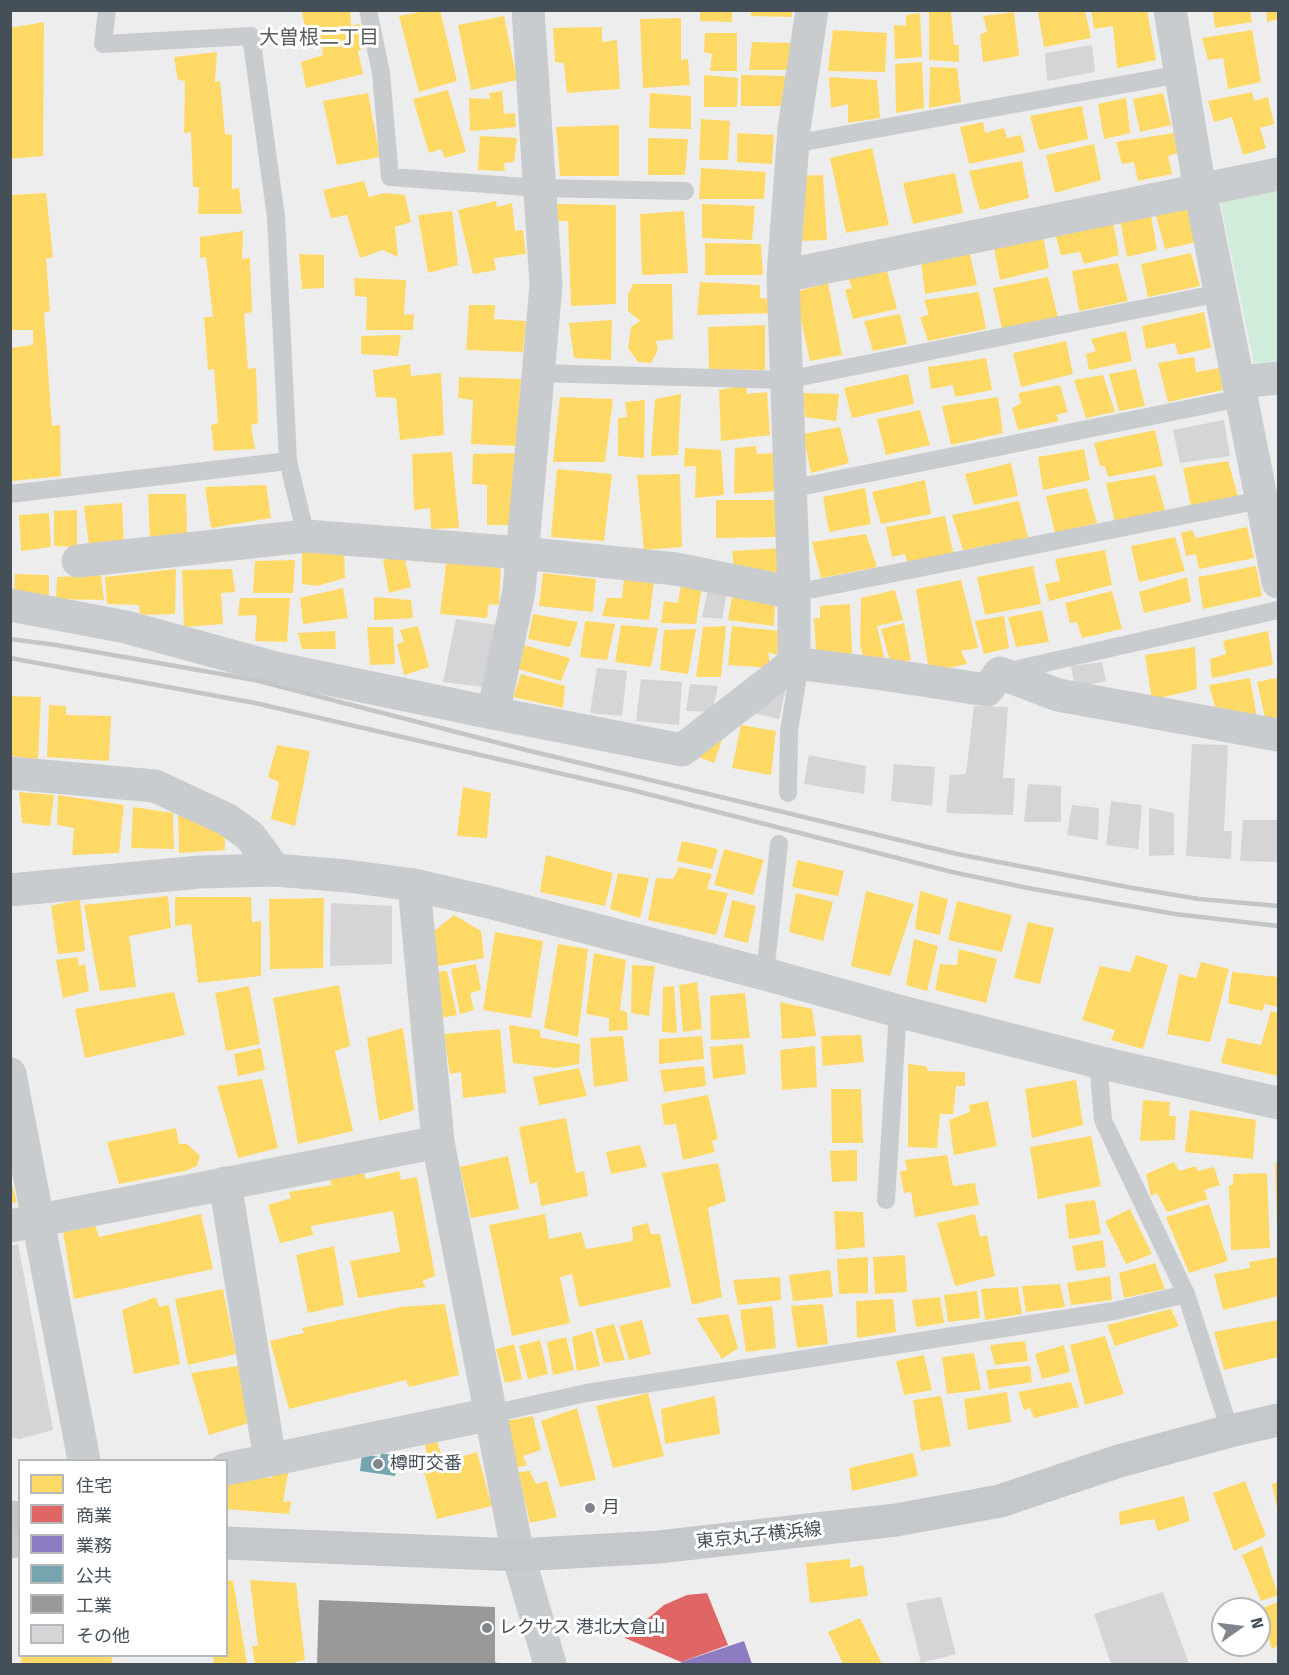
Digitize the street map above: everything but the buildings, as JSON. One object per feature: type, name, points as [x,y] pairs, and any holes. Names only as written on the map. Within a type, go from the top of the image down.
[{"type":"main road","name":"東京丸子横浜線","points":[[228,1543],[518,1555],[660,1546],[896,1520],[1000,1502],[1119,1461],[1278,1420]]},
{"type":"street","points":[[493,713],[519,591],[546,285],[528,10]]},
{"type":"street","points":[[794,663],[794,593],[783,276],[793,144],[812,10]]},
{"type":"street","points":[[1170,10],[1200,190],[1278,582]]},
{"type":"street","points":[[783,276],[1278,174]]},
{"type":"street","points":[[1240,390],[1278,378]]},
{"type":"street","points":[[78,561],[306,536],[522,553],[676,569],[794,593]]},
{"type":"street","points":[[10,605],[126,627],[275,668],[682,750],[794,663],[987,690],[1000,673],[1058,695],[1278,735]]},
{"type":"street","points":[[10,773],[155,786],[228,820],[250,836],[275,870]]},
{"type":"street","points":[[10,890],[200,872],[275,870],[414,885],[493,903],[1098,1062],[1278,1103]]},
{"type":"street","points":[[414,885],[438,1142],[518,1555],[550,1665]]},
{"type":"street","points":[[10,1074],[25,1223],[84,1459]]},
{"type":"street","points":[[25,1223],[438,1142]]},
{"type":"street","points":[[225,1183],[270,1460]]},
{"type":"street","points":[[228,1468],[491,1414]]},
{"type":"lane","points":[[107,10],[103,44],[252,36],[276,217],[288,460],[306,536]]},
{"type":"lane","points":[[369,10],[381,73],[390,177],[540,188],[685,191]]},
{"type":"lane","points":[[793,144],[1181,74]]},
{"type":"lane","points":[[537,373],[786,380],[1220,293]]},
{"type":"lane","points":[[790,489],[1240,390]]},
{"type":"lane","points":[[10,494],[288,460]]},
{"type":"lane","points":[[794,593],[1261,500]]},
{"type":"lane","points":[[1000,673],[1278,610]]},
{"type":"lane","points":[[788,793],[789,730],[797,682],[794,663]]},
{"type":"lane","points":[[765,974],[779,844]]},
{"type":"lane","points":[[886,1200],[898,1011]]},
{"type":"lane","points":[[1098,1062],[1102,1120],[1186,1294],[1230,1431]]},
{"type":"lane","points":[[491,1414],[586,1393],[1114,1311],[1186,1294]]},
{"type":"green space","points":[[1278,186],[1278,361],[1254,363],[1221,206],[1225,196]]},
{"type":"railway","points":[[10,639],[255,680],[526,750],[957,854],[1199,899],[1278,906]]},
{"type":"railway","points":[[10,658],[255,703],[632,790],[952,872],[1175,914],[1278,926]]},
{"type":"place","name":"樽町交番","points":[[378,1464]]},
{"type":"place","name":"月","points":[[590,1508]]},
{"type":"place","name":"レクサス 港北大倉山","points":[[487,1628]]},
{"type":"district","name":"大曽根二丁目","points":[[319,38]]}]
